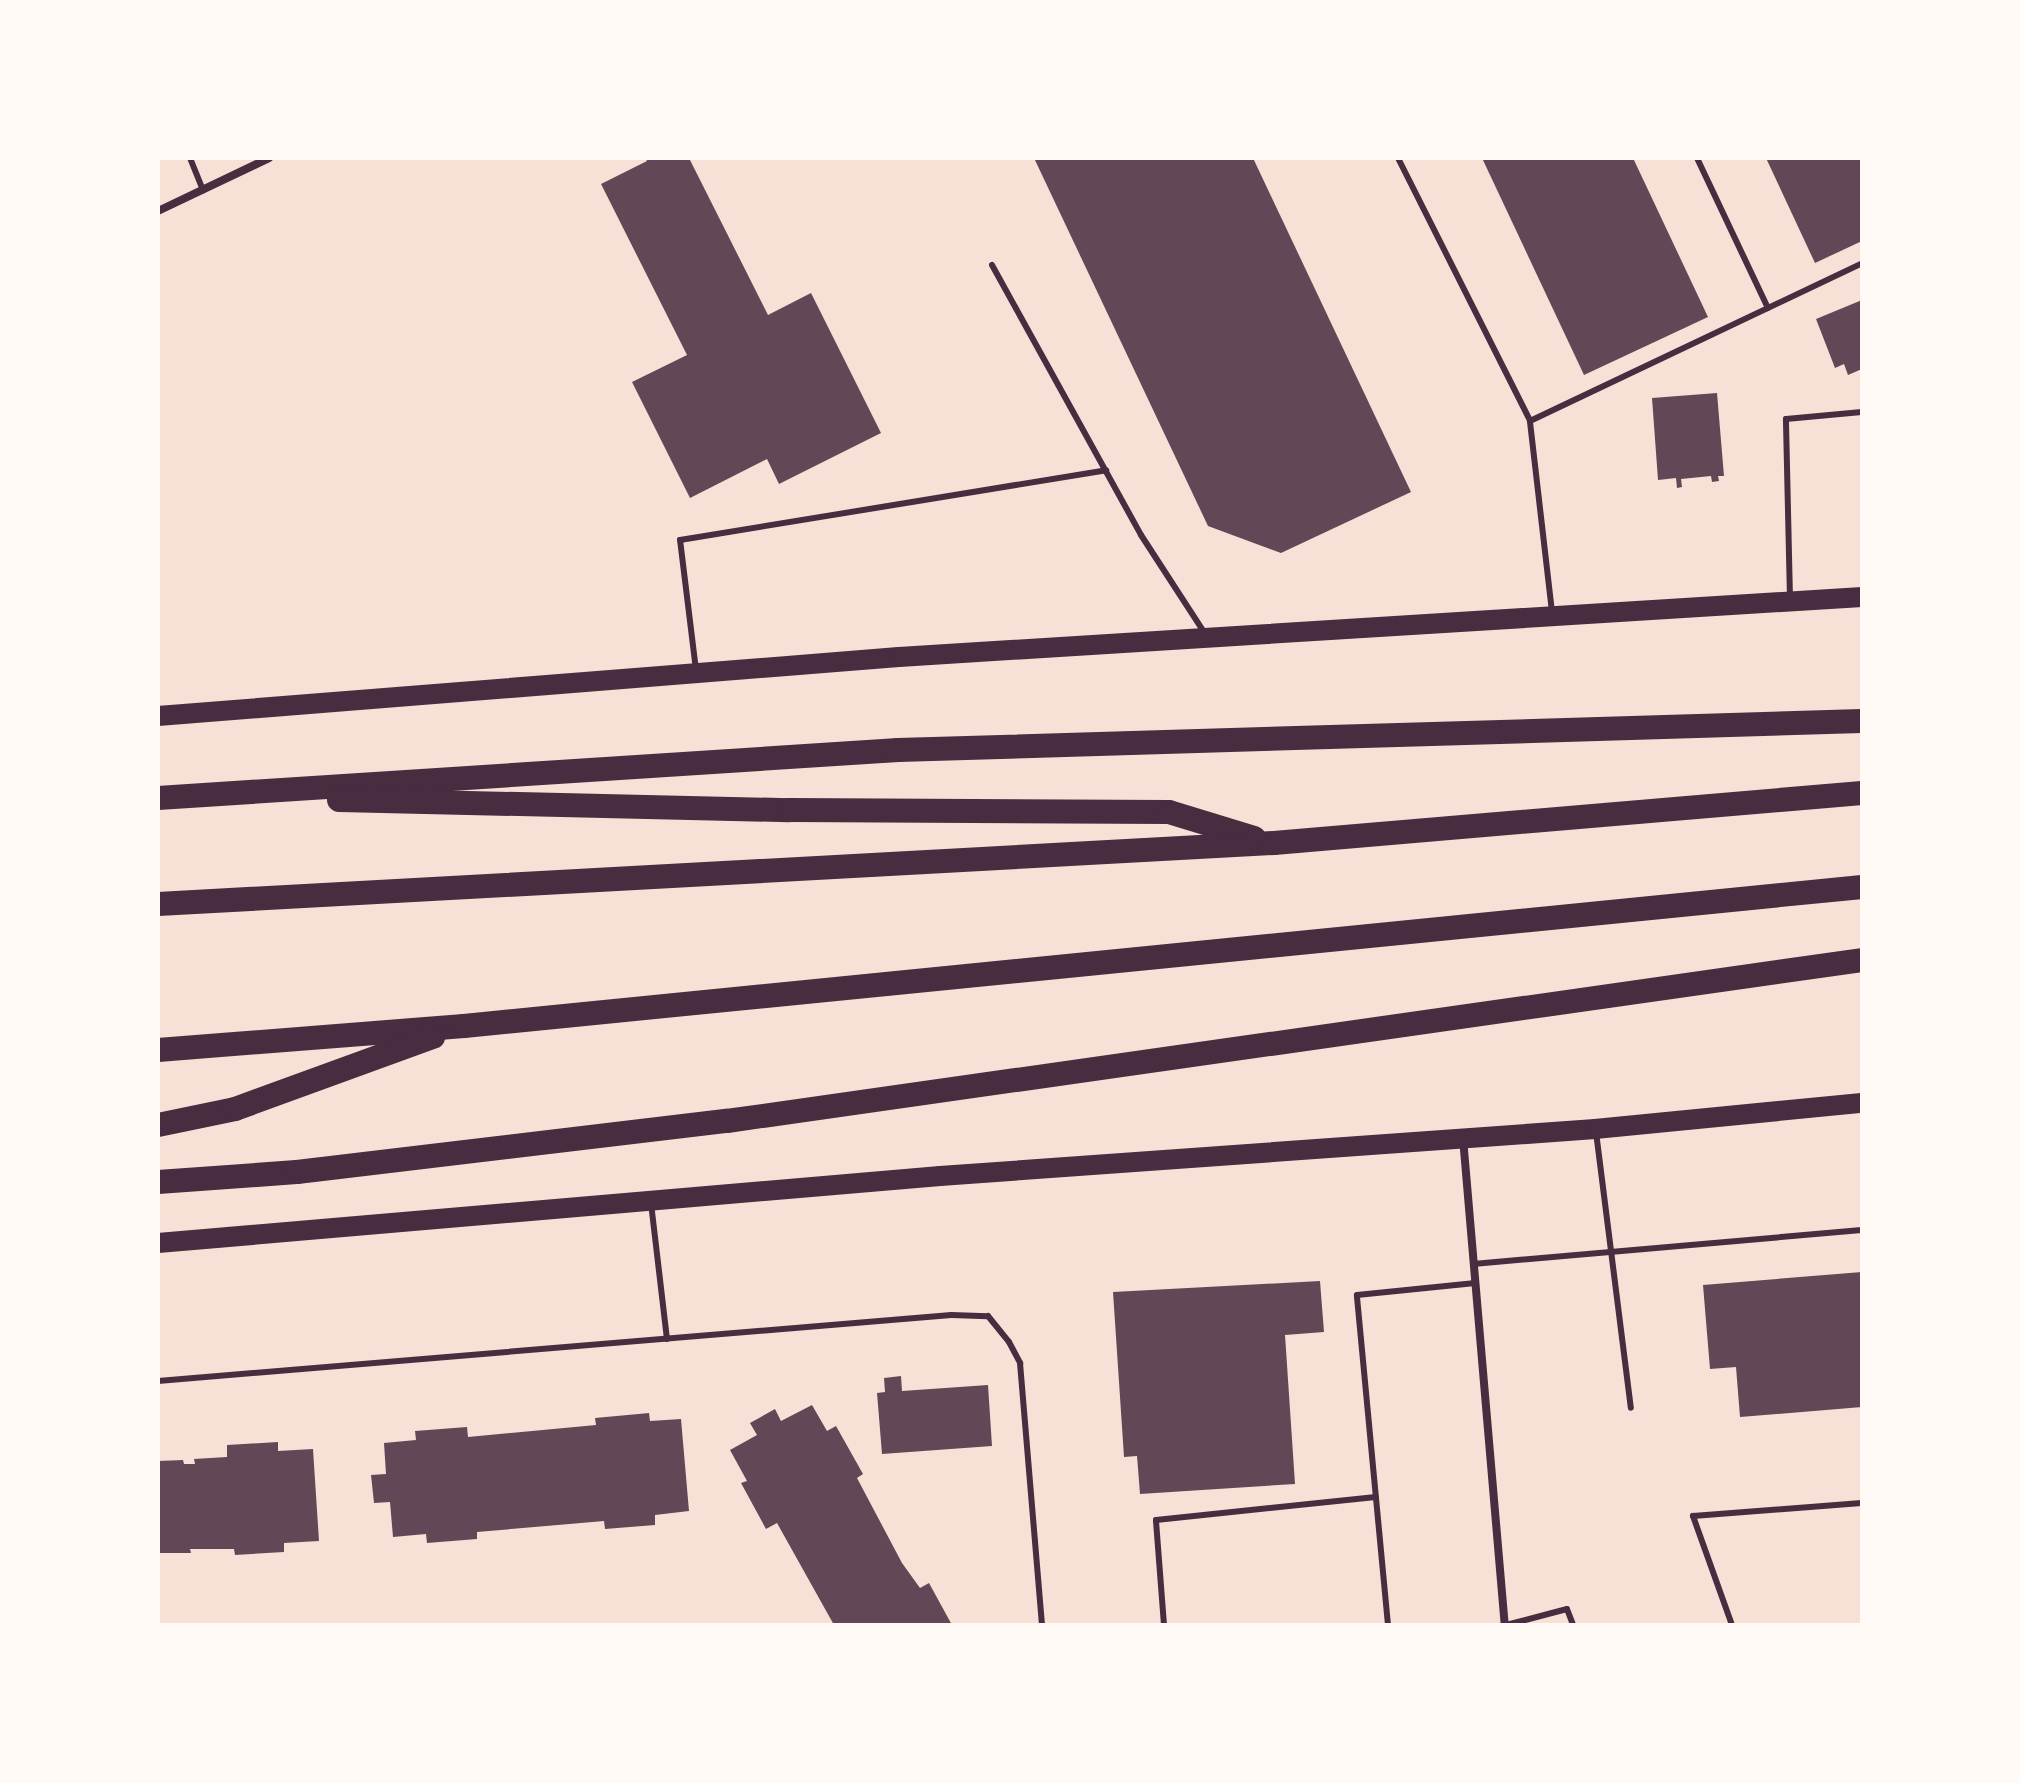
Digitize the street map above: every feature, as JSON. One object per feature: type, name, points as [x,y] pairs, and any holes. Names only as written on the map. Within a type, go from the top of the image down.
[{"type":"highway","points":[[167,797],[898,750],[1862,721]]},
{"type":"highway","points":[[158,904],[1274,843],[1862,793]]},
{"type":"highway","points":[[167,797],[774,810],[1169,812],[1274,843]]},
{"type":"highway","points":[[158,1050],[464,1026],[1862,887]]},
{"type":"highway","points":[[158,1182],[297,1172],[727,1121],[1862,960]]},
{"type":"highway","points":[[158,1125],[235,1109],[464,1026]]},
{"type":"main road","points":[[158,716],[899,657],[1862,597]]},
{"type":"main road","points":[[158,1243],[940,1176],[1595,1129],[1862,1103]]},
{"type":"street","points":[[158,211],[269,158]]},
{"type":"street","points":[[1463,1137],[1505,1625]]},
{"type":"lane","points":[[190,158],[203,190]]},
{"type":"lane","points":[[1398,158],[1530,421],[1552,617]]},
{"type":"lane","points":[[1697,158],[1768,308]]},
{"type":"lane","points":[[1530,421],[1862,263]]},
{"type":"lane","points":[[992,265],[1141,535],[1208,638]]},
{"type":"lane","points":[[1790,602],[1786,419],[1862,412]]},
{"type":"lane","points":[[697,673],[680,540],[1106,470]]},
{"type":"lane","points":[[1595,1129],[1631,1408]]},
{"type":"lane","points":[[651,1201],[667,1339]]},
{"type":"lane","points":[[1473,1264],[1862,1230]]},
{"type":"lane","points":[[1388,1625],[1357,1295],[1475,1283]]},
{"type":"lane","points":[[158,1381],[951,1315],[988,1316],[1009,1342],[1020,1363],[1042,1625]]},
{"type":"lane","points":[[1164,1625],[1156,1520],[1376,1497]]},
{"type":"lane","points":[[1732,1625],[1693,1516],[1862,1503]]},
{"type":"lane","points":[[1505,1625],[1567,1609],[1573,1625]]},
{"type":"building","points":[[645,158],[689,158],[768,315],[811,293],[881,433],[779,484],[767,459],[690,498],[632,382],[687,355],[601,184],[647,161]]},
{"type":"building","points":[[1034,158],[1253,158],[1411,492],[1281,553],[1208,526]]},
{"type":"building","points":[[1482,158],[1633,158],[1708,317],[1584,375]]},
{"type":"building","points":[[1766,158],[1862,158],[1862,241],[1815,263]]},
{"type":"building","points":[[1862,300],[1862,369],[1848,375],[1844,364],[1835,368],[1816,319]]},
{"type":"building","points":[[1717,393],[1724,476],[1718,476],[1719,481],[1712,482],[1711,476],[1681,479],[1682,487],[1677,488],[1676,478],[1658,480],[1652,398]]},
{"type":"building","points":[[1862,1272],[1862,1407],[1740,1417],[1736,1367],[1710,1369],[1703,1285]]},
{"type":"building","points":[[1320,1281],[1324,1332],[1285,1335],[1295,1484],[1140,1494],[1137,1456],[1124,1457],[1113,1292]]},
{"type":"building","points":[[901,1376],[902,1391],[988,1385],[992,1446],[882,1454],[877,1393],[885,1392],[884,1378]]},
{"type":"building","points":[[812,1405],[827,1431],[836,1426],[863,1474],[857,1478],[902,1563],[920,1588],[929,1583],[952,1625],[834,1625],[777,1523],[766,1529],[741,1483],[747,1481],[730,1450],[757,1435],[750,1423],[775,1409],[781,1421]]},
{"type":"building","points":[[649,1413],[650,1421],[681,1419],[689,1511],[655,1515],[655,1525],[605,1529],[604,1521],[477,1532],[477,1539],[427,1543],[426,1534],[393,1537],[390,1502],[374,1503],[371,1475],[386,1474],[384,1443],[416,1440],[415,1431],[467,1427],[468,1437],[596,1425],[595,1418]]},
{"type":"building","points":[[278,1442],[278,1451],[313,1449],[319,1541],[284,1543],[284,1552],[235,1555],[234,1549],[190,1549],[191,1553],[158,1553],[158,1461],[183,1460],[184,1464],[195,1464],[194,1459],[227,1457],[227,1445]]}]
